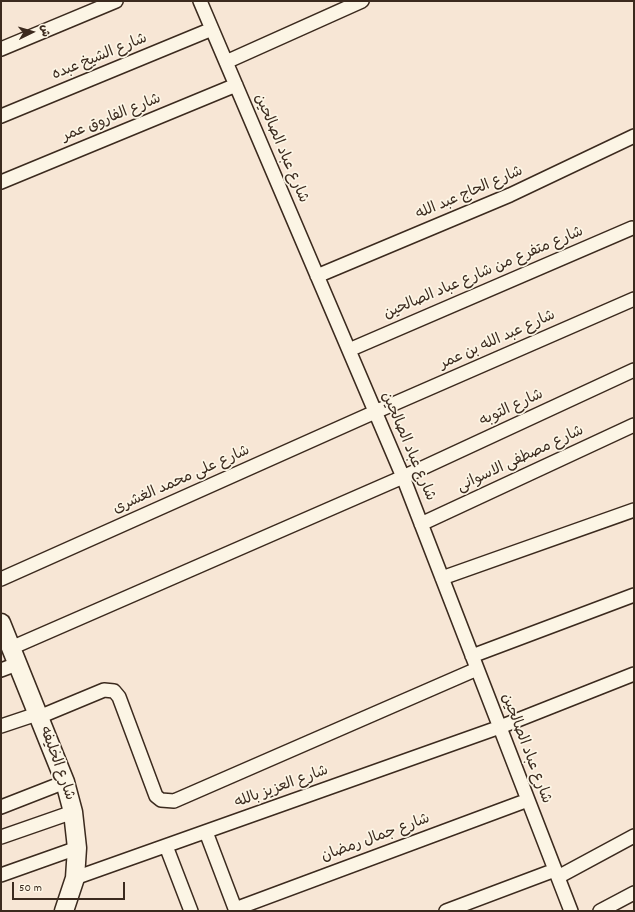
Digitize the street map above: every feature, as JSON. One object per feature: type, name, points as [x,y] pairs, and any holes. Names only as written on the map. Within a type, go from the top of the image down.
[{"type":"main road","name":"شارع الخليفه","points":[[1,623],[10,661],[38,716],[65,782],[73,812],[77,848],[74,878],[64,911]]},
{"type":"street","points":[[1,49],[116,1]]},
{"type":"street","name":"شارع عباد الصالحين","points":[[200,1],[403,478],[571,911]]},
{"type":"street","points":[[226,62],[362,1]]},
{"type":"street","name":"شارع الشيخ عبده","points":[[1,116],[212,29]]},
{"type":"street","name":"شارع الفاروق عمر","points":[[1,182],[236,86]]},
{"type":"street","name":"شارع الحاج عبد الله","points":[[317,276],[510,195],[634,136]]},
{"type":"street","name":"شارع متفرع من شارع عباد الصالحين","points":[[349,350],[632,228]]},
{"type":"street","name":"شارع عبد الله بن عمر","points":[[375,412],[634,299]]},
{"type":"street","name":"شارع التوبه","points":[[10,661],[634,370]]},
{"type":"street","name":"شارع على محمد الغشرى","points":[[1,579],[375,412]]},
{"type":"street","name":"شارع مصطفى الاسوانى","points":[[421,524],[634,425]]},
{"type":"street","points":[[442,578],[634,510]]},
{"type":"street","points":[[472,656],[634,595]]},
{"type":"street","points":[[1,726],[38,716],[104,690],[114,692],[119,697],[156,796],[160,800],[174,801],[477,669]]},
{"type":"street","name":"شارع العزيز بالله","points":[[74,878],[500,727],[634,674]]},
{"type":"street","points":[[1,808],[65,782]]},
{"type":"street","name":"شارع جمال رمضان","points":[[236,910],[528,800]]},
{"type":"street","points":[[1,837],[73,812]]},
{"type":"street","points":[[206,832],[236,910]]},
{"type":"street","points":[[446,911],[556,874],[634,836]]},
{"type":"street","points":[[166,846],[191,911]]},
{"type":"street","points":[[1,875],[77,848]]},
{"type":"street","points":[[600,911],[634,893]]}]
